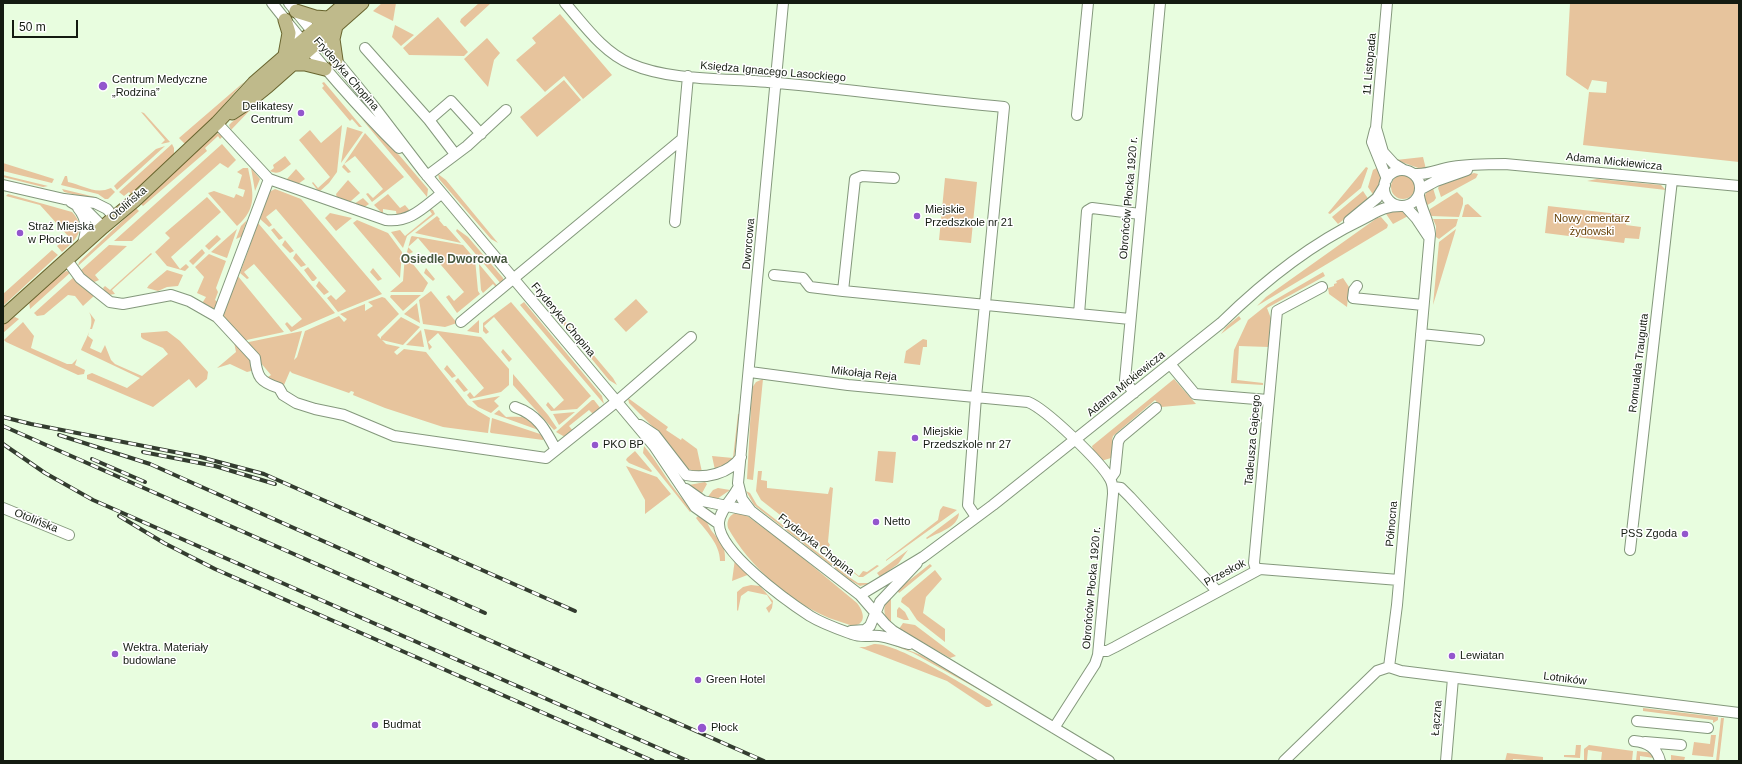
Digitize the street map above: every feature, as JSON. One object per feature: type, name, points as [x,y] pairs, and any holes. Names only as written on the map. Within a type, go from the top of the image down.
[{"type":"main road","name":"Otolińska","points":[[332,22],[346,3]]},
{"type":"main road","name":"Otolińska","points":[[3,317],[103,226],[134,201],[217,123],[249,88],[289,60],[332,22],[362,3]]},
{"type":"main road","points":[[293,7],[315,17],[332,22],[336,60]]},
{"type":"main road","points":[[285,20],[289,33],[289,60],[325,69]]},
{"type":"street","name":"Fryderyka Chopina","points":[[272,3],[325,69],[370,120],[425,174]]},
{"type":"street","name":"Księdza Ignacego Lasockiego","points":[[565,3],[600,44],[631,64],[657,72],[1004,107],[986,305]]},
{"type":"street","name":"Dworcowa","points":[[719,524],[720,517],[738,488],[784,3]]},
{"type":"street","points":[[1077,115],[1088,3]]},
{"type":"street","name":"Obrońców Płocka 1920 r.","points":[[1134,393],[1125,380],[1160,3]]},
{"type":"street","name":"11 Listopada","points":[[1386,182],[1372,142],[1376,128],[1387,3]]},
{"type":"street","name":"Fryderyka Chopina","points":[[293,7],[372,104],[441,194],[654,446],[695,507],[719,524],[724,540],[737,556],[762,581],[811,616],[827,624],[853,635],[867,637],[879,636],[922,648]]},
{"type":"street","points":[[365,48],[429,120],[455,154]]},
{"type":"street","points":[[674,222],[688,76]]},
{"type":"street","points":[[429,120],[451,101],[481,134]]},
{"type":"street","points":[[425,174],[481,134],[506,110]]},
{"type":"street","points":[[217,123],[269,179],[386,220],[397,222],[406,219],[441,194]]},
{"type":"street","name":"11 Listopada","points":[[1376,128],[1383,152],[1394,164],[1404,170]]},
{"type":"street","points":[[462,322],[682,138]]},
{"type":"street","name":"Adama Mickiewicza","points":[[1420,192],[1436,181],[1486,164]]},
{"type":"street","name":"Adama Mickiewicza","points":[[1415,174],[1433,172],[1451,167],[1486,164],[1517,165],[1739,186]]},
{"type":"street","points":[[1403,206],[1413,202],[1420,192],[1419,181],[1415,174],[1404,170],[1395,171],[1386,182],[1387,197],[1392,202],[1403,206],[1416,218],[1429,240]]},
{"type":"street","points":[[843,291],[855,179],[862,176],[894,178]]},
{"type":"street","points":[[217,317],[269,179]]},
{"type":"street","name":"Romualda Traugutta","points":[[1630,550],[1672,180]]},
{"type":"street","name":"Adama Mickiewicza","points":[[860,595],[923,557],[999,501],[1221,323],[1255,292],[1342,228],[1377,198],[1386,182]]},
{"type":"street","points":[[3,185],[64,199],[95,204],[107,209],[114,217]]},
{"type":"street","name":"Północna","points":[[1389,667],[1399,580],[1430,229],[1420,206],[1420,192]]},
{"type":"street","points":[[64,199],[74,203],[88,212],[103,226]]},
{"type":"street","points":[[74,203],[80,209],[86,221],[87,228],[82,246]]},
{"type":"street","name":"Adama Mickiewicza","points":[[1342,228],[1384,207],[1403,206]]},
{"type":"street","points":[[1079,314],[1087,211],[1092,208],[1140,214]]},
{"type":"street","points":[[67,260],[80,278],[110,302],[123,304],[171,296],[189,301],[217,317],[255,358],[256,373],[266,384],[279,388],[283,395],[296,403],[344,415],[394,436],[546,458],[616,402],[691,337]]},
{"type":"street","points":[[774,275],[804,278],[810,287],[1130,319]]},
{"type":"street","points":[[1357,286],[1354,290],[1353,298],[1423,305]]},
{"type":"street","name":"Tadeusza Gajcego","points":[[1256,570],[1254,563],[1277,311],[1322,287]]},
{"type":"street","points":[[976,517],[968,505],[976,397],[986,305]]},
{"type":"street","points":[[1421,334],[1479,340]]},
{"type":"street","points":[[1170,364],[1196,394],[1268,400]]},
{"type":"street","name":"Mikołaja Reja","points":[[750,372],[848,385],[1034,404],[1052,417],[1084,448],[1111,483]]},
{"type":"street","points":[[514,407],[528,412],[543,427],[556,450]]},
{"type":"street","name":"Obrońców Płocka 1920 r.","points":[[1054,728],[1095,664],[1099,651],[1113,494],[1111,483],[1115,472],[1120,438],[1156,408]]},
{"type":"street","points":[[627,415],[655,435],[686,475],[698,478],[725,472],[733,467],[741,458]]},
{"type":"street","points":[[1111,483],[1121,488],[1130,497],[1217,591]]},
{"type":"street","name":"Fryderyka Chopina","points":[[682,486],[703,501],[750,511],[860,595],[893,631],[1109,761]]},
{"type":"street","points":[[738,488],[750,511]]},
{"type":"street","name":"Otolińska","points":[[3,508],[69,535]]},
{"type":"street","name":"Adama Mickiewicza","points":[[843,630],[865,630],[870,626],[880,602],[887,593],[904,579],[923,557]]},
{"type":"street","name":"Przeskok","points":[[1099,651],[1107,651],[1115,647],[1256,570],[1263,569],[1399,580]]},
{"type":"street","points":[[1284,761],[1377,671],[1389,667]]},
{"type":"street","name":"Lotników","points":[[1389,667],[1401,671],[1453,678],[1739,713]]},
{"type":"street","name":"Łączna","points":[[1446,761],[1453,678]]},
{"type":"street","points":[[1637,721],[1708,728]]},
{"type":"street","points":[[1660,761],[1656,752],[1639,742],[1681,745]]},
{"type":"green space","points":[[382,3],[396,3],[393,21],[373,11]]},
{"type":"green space","points":[[479,3],[491,3],[465,27],[460,22],[461,19]]},
{"type":"green space","points":[[1570,3],[1739,3],[1739,162],[1583,145],[1589,92],[1606,93],[1607,82],[1592,80],[1588,90],[1566,75]]},
{"type":"green space","points":[[560,14],[612,75],[583,99],[564,76],[545,92],[516,60],[536,43],[532,38]]},
{"type":"green space","points":[[438,17],[468,52],[464,56],[409,55],[403,48]]},
{"type":"green space","points":[[395,25],[414,35],[401,46],[392,37]]},
{"type":"green space","points":[[487,38],[500,53],[494,60],[488,87],[464,59]]},
{"type":"green space","points":[[564,80],[581,100],[537,137],[520,117]]},
{"type":"green space","points":[[244,82],[190,143],[184,143],[179,138]]},
{"type":"green space","points":[[324,82],[362,127],[359,127],[352,119],[350,121],[322,88],[324,86],[322,83]]},
{"type":"green space","points":[[253,107],[231,130],[229,125]]},
{"type":"green space","points":[[141,112],[144,113],[170,142],[161,144],[165,140]]},
{"type":"green space","points":[[361,118],[400,156],[428,189],[427,197]]},
{"type":"green space","points":[[342,125],[337,172],[329,183],[319,192],[312,183],[313,182],[318,188],[330,177],[299,140],[310,130],[321,143]]},
{"type":"green space","points":[[347,127],[363,132],[341,163]]},
{"type":"green space","points":[[218,133],[223,136],[220,139],[218,136],[205,148],[207,151],[143,206],[140,203],[212,137]]},
{"type":"green space","points":[[365,133],[404,177],[372,202],[366,194],[368,193],[373,198],[383,189],[355,156],[344,164]]},
{"type":"green space","points":[[172,144],[174,148],[174,156],[131,194],[129,192],[124,196],[119,192]]},
{"type":"green space","points":[[222,144],[236,160],[228,168],[220,163],[132,241],[114,241]]},
{"type":"green space","points":[[165,146],[117,190],[114,186],[118,182],[156,149]]},
{"type":"green space","points":[[285,156],[291,164],[284,170],[276,173],[270,171],[274,168],[273,165]]},
{"type":"green space","points":[[1423,157],[1426,169],[1421,169],[1396,160]]},
{"type":"green space","points":[[3,163],[54,179],[52,183],[3,171]]},
{"type":"green space","points":[[344,164],[351,172],[348,173],[342,167]]},
{"type":"green space","points":[[1380,166],[1380,182],[1374,196],[1368,187],[1373,170]]},
{"type":"green space","points":[[1366,167],[1368,168],[1361,188],[1330,214],[1328,213]]},
{"type":"green space","points":[[243,168],[248,168],[252,199],[248,213],[237,226],[208,193],[214,191],[234,198],[236,194],[243,197],[245,190],[238,188],[242,175],[237,172]]},
{"type":"green space","points":[[251,168],[260,179],[255,191]]},
{"type":"green space","points":[[296,169],[305,179],[298,184],[287,181]]},
{"type":"green space","points":[[1474,173],[1478,174],[1476,178],[1441,197],[1438,188],[1441,184]]},
{"type":"green space","points":[[438,174],[446,180],[498,243],[491,239],[439,179]]},
{"type":"green space","points":[[3,175],[48,186],[43,187],[3,177]]},
{"type":"green space","points":[[1403,175],[1408,176],[1414,182],[1414,192],[1408,198],[1403,199],[1398,198],[1392,192],[1391,187],[1392,182],[1398,176]]},
{"type":"green space","points":[[65,176],[67,176],[68,182],[89,189],[105,190],[111,188],[115,192],[108,199],[105,199],[98,194],[61,185]]},
{"type":"green space","points":[[945,178],[977,182],[971,243],[939,240]]},
{"type":"green space","points":[[1597,179],[1661,185],[1666,190],[1587,181]]},
{"type":"green space","points":[[348,180],[360,193],[351,201],[345,202],[337,198],[336,194]]},
{"type":"green space","points":[[1433,188],[1436,198],[1424,207],[1424,198],[1426,193]]},
{"type":"green space","points":[[62,189],[95,197],[102,201],[64,192]]},
{"type":"green space","points":[[275,189],[301,199],[382,294],[338,312],[327,298],[331,295],[336,300],[346,291],[276,209],[266,217],[272,225],[269,227],[260,219],[269,192]]},
{"type":"green space","points":[[1363,191],[1369,200],[1338,224],[1332,217]]},
{"type":"green space","points":[[1457,192],[1463,198],[1463,204],[1459,217],[1431,216],[1429,211],[1430,209]]},
{"type":"green space","points":[[8,194],[72,212],[77,218],[80,229],[76,239],[62,252],[57,246],[68,236],[40,205],[6,196]]},
{"type":"green space","points":[[388,194],[400,208],[405,205],[411,212],[397,217],[396,211],[383,209],[383,214],[374,205]]},
{"type":"green space","points":[[207,197],[221,212],[171,257],[180,269],[186,264],[189,267],[185,271],[167,266],[155,252],[170,238],[165,233]]},
{"type":"green space","points":[[363,198],[369,204],[363,208],[354,204]]},
{"type":"green space","points":[[1468,204],[1482,217],[1462,217],[1465,205]]},
{"type":"green space","name":"Nowy cmentarz żydowski","points":[[1548,206],[1627,215],[1626,225],[1641,227],[1639,239],[1625,238],[1624,243],[1545,233]]},
{"type":"green space","points":[[136,208],[139,211],[78,266],[79,262]]},
{"type":"green space","points":[[428,208],[433,210],[435,214],[407,236],[403,248],[391,232],[400,230],[405,236],[432,214]]},
{"type":"green space","points":[[1394,210],[1410,215],[1393,224],[1384,211]]},
{"type":"green space","points":[[330,213],[352,218],[336,231],[325,218]]},
{"type":"green space","points":[[437,216],[444,226],[446,226],[461,243],[415,233]]},
{"type":"green space","points":[[1381,217],[1388,225],[1387,228],[1257,306],[1266,297],[1377,218]]},
{"type":"green space","points":[[1433,219],[1458,219],[1456,226],[1439,239],[1436,237],[1436,226]]},
{"type":"green space","points":[[247,220],[243,231],[245,235],[236,239],[241,226]]},
{"type":"green space","points":[[357,220],[388,233],[402,252],[400,278],[353,223]]},
{"type":"green space","points":[[258,223],[335,313],[291,332],[285,324],[287,322],[292,327],[302,319],[254,264],[244,272],[249,278],[247,279],[240,273]]},
{"type":"green space","points":[[274,228],[283,238],[279,240],[271,230]]},
{"type":"green space","points":[[237,229],[227,258],[211,252]]},
{"type":"green space","points":[[457,229],[468,237],[503,278],[504,282],[502,285],[456,231]]},
{"type":"green space","points":[[1456,229],[1433,305],[1439,242]]},
{"type":"green space","points":[[217,235],[221,239],[209,250],[205,246]]},
{"type":"green space","points":[[412,236],[463,245],[475,259],[478,291],[480,294],[457,313],[446,297],[449,295],[454,301],[464,292],[418,238],[408,247]]},
{"type":"green space","points":[[285,240],[294,251],[290,253],[282,245]]},
{"type":"green space","points":[[109,245],[127,246],[95,275],[99,280],[92,283],[80,271]]},
{"type":"green space","points":[[408,247],[413,252],[409,254],[407,252]]},
{"type":"green space","points":[[202,249],[205,253],[193,265],[189,261]]},
{"type":"green space","points":[[52,250],[58,255],[3,306],[3,294]]},
{"type":"green space","points":[[151,253],[152,254],[112,290],[115,294],[108,295],[103,288],[105,286],[110,290]]},
{"type":"green space","points":[[296,253],[306,265],[301,267],[293,258]]},
{"type":"green space","points":[[209,254],[226,261],[216,288],[218,292],[215,300],[219,303],[215,311],[201,305],[206,297],[197,293],[204,277],[195,267]]},
{"type":"green space","points":[[405,254],[428,283],[423,292],[390,292],[403,281]]},
{"type":"green space","points":[[479,264],[499,288],[498,289],[493,284],[483,293],[481,290]]},
{"type":"green space","points":[[308,267],[317,278],[314,281],[312,281],[304,270]]},
{"type":"green space","points":[[373,268],[382,279],[378,281],[370,272]]},
{"type":"green space","points":[[426,268],[435,279],[433,281],[424,273]]},
{"type":"green space","points":[[167,270],[183,275],[178,286],[167,287],[158,291],[147,288],[149,285]]},
{"type":"green space","points":[[66,271],[71,272],[30,309],[29,301],[32,297]]},
{"type":"green space","points":[[1323,272],[1325,276],[1267,308],[1272,321],[1269,347],[1239,346],[1237,380],[1263,383],[1263,385],[1231,383],[1234,350],[1248,320],[1268,304]]},
{"type":"green space","points":[[237,275],[284,332],[242,341],[220,316]]},
{"type":"green space","points":[[75,276],[95,295],[83,306],[75,296],[68,295],[44,315],[37,316],[34,313]]},
{"type":"green space","points":[[1343,278],[1349,287],[1347,307],[1329,294],[1328,288],[1334,286],[1334,284],[1337,283],[1336,281]]},
{"type":"green space","points":[[319,281],[329,292],[324,295],[316,286]]},
{"type":"green space","points":[[537,288],[613,378],[617,385],[609,380],[535,290]]},
{"type":"green space","points":[[431,291],[457,323],[445,327],[423,324],[419,300]]},
{"type":"green space","points":[[391,295],[421,295],[403,311],[390,297]]},
{"type":"green space","points":[[382,297],[385,298],[399,314],[377,335],[381,339],[381,337],[401,317],[420,327],[403,345],[382,340],[386,344],[400,347],[394,352],[397,355],[404,349],[426,352],[468,405],[490,418],[488,433],[443,427],[385,408],[353,395],[354,392],[351,391],[349,393],[290,371],[284,385],[280,385],[265,379],[271,375],[244,343],[302,331],[294,360],[297,357],[305,331],[339,316],[344,322],[347,319],[340,314],[365,304],[365,311],[373,306],[368,302]]},
{"type":"green space","points":[[636,299],[648,312],[626,332],[614,319]]},
{"type":"green space","points":[[511,302],[591,396],[577,409],[551,411],[546,405],[548,402],[554,409],[564,400],[494,317],[484,326],[489,332],[486,334],[483,331],[483,323]]},
{"type":"green space","points":[[524,302],[602,396],[604,404],[520,305]]},
{"type":"green space","points":[[417,303],[420,323],[404,314]]},
{"type":"green space","points":[[89,312],[95,320],[92,329],[90,329],[91,317]]},
{"type":"green space","points":[[1239,316],[1241,319],[1221,334],[1227,326]]},
{"type":"green space","points":[[15,317],[19,319],[3,333],[3,324],[9,319]]},
{"type":"green space","points":[[479,320],[479,333],[467,331]]},
{"type":"green space","points":[[23,322],[34,336],[31,348],[67,364],[72,364],[77,359],[75,365],[85,370],[84,374],[78,375],[6,342],[4,340]]},
{"type":"green space","points":[[424,329],[481,337],[509,369],[509,385],[501,392],[470,399],[467,395],[470,392],[474,397],[484,388],[438,333],[428,342],[432,347],[429,350]]},
{"type":"green space","points":[[421,330],[424,347],[406,345]]},
{"type":"green space","points":[[167,331],[180,341],[208,372],[207,379],[196,388],[189,379],[153,407],[87,379],[87,375],[92,373],[127,388],[140,378],[81,350],[89,332],[88,336],[93,340],[90,348],[101,353],[105,345],[111,360],[115,364],[142,376],[168,354],[163,348],[143,339],[141,337],[141,333]]},
{"type":"green space","points":[[923,339],[927,340],[927,347],[923,347],[920,365],[904,363],[906,351]]},
{"type":"green space","points":[[234,342],[254,358],[251,371],[247,372],[230,364],[217,368],[236,352]]},
{"type":"green space","points":[[503,349],[512,359],[509,362],[501,352]]},
{"type":"green space","points":[[447,365],[456,376],[452,378],[444,369]]},
{"type":"green space","points":[[513,374],[548,415],[557,428],[554,430],[513,385]]},
{"type":"green space","points":[[458,378],[468,390],[464,392],[455,381]]},
{"type":"green space","points":[[763,379],[753,480],[747,479],[752,388],[756,382]]},
{"type":"green space","points":[[1174,379],[1196,404],[1161,407],[1155,400],[1113,436],[1113,453],[1111,458],[1101,461],[1092,451],[1092,446]]},
{"type":"green space","points":[[500,396],[494,401],[499,406],[491,413],[478,407],[472,401]]},
{"type":"green space","points":[[628,398],[668,427],[666,430],[681,440],[682,438],[697,449],[702,472],[693,471],[686,468],[663,437],[629,403]]},
{"type":"green space","points":[[592,400],[594,400],[601,409],[594,415],[589,410],[569,426],[574,432],[565,437],[556,432]]},
{"type":"green space","points":[[499,410],[506,417],[528,418],[544,432],[494,414]]},
{"type":"green space","points":[[575,412],[559,425],[553,414]]},
{"type":"green space","points":[[738,414],[740,414],[734,459],[728,465],[715,470],[712,456],[733,458]]},
{"type":"green space","points":[[492,418],[540,434],[543,437],[543,440],[491,433]]},
{"type":"green space","points":[[644,446],[679,495],[693,509],[690,512],[643,453]]},
{"type":"green space","points":[[635,451],[652,471],[651,472],[629,463],[626,460]]},
{"type":"green space","points":[[878,451],[896,452],[893,483],[875,481]]},
{"type":"green space","points":[[626,466],[657,477],[671,494],[645,514],[645,500]]},
{"type":"green space","points":[[758,471],[762,471],[761,480],[767,481],[767,488],[828,494],[830,487],[833,488],[828,542],[830,545],[826,550],[859,576],[863,571],[867,572],[877,565],[879,566],[863,577],[859,577],[761,500],[756,491]]},
{"type":"green space","points":[[705,482],[707,484],[701,495],[689,485]]},
{"type":"green space","points":[[718,488],[730,490],[717,499],[707,498],[713,490]]},
{"type":"green space","points":[[746,491],[750,493],[757,505],[849,577],[858,583],[872,583],[860,586],[850,580],[754,505]]},
{"type":"green space","points":[[943,506],[957,510],[886,561],[938,520],[940,510]]},
{"type":"green space","points":[[738,512],[742,512],[792,549],[857,603],[863,614],[861,623],[853,626],[814,611],[799,602],[771,581],[747,556],[728,528],[729,518]]},
{"type":"green space","points":[[959,513],[958,518],[951,526],[927,539],[926,538]]},
{"type":"green space","points":[[700,514],[706,520],[711,530],[722,544],[725,561],[720,561],[718,549],[715,543],[696,518]]},
{"type":"green space","points":[[908,550],[898,564],[880,577],[877,573]]},
{"type":"green space","points":[[735,559],[750,574],[732,581]]},
{"type":"green space","points":[[930,564],[932,566],[899,593],[897,590]]},
{"type":"green space","points":[[935,570],[942,579],[926,597],[923,613],[945,629],[945,642],[917,620],[909,608],[901,602],[902,598]]},
{"type":"green space","points":[[751,585],[760,586],[773,601],[772,608],[769,613],[766,608],[772,603],[767,595],[748,591],[741,596],[738,611],[737,610],[737,592],[743,587]]},
{"type":"green space","points":[[889,597],[891,599],[891,624],[886,618],[884,611],[885,604]]},
{"type":"green space","points":[[899,607],[905,612],[909,620],[904,620],[897,617],[897,610]]},
{"type":"green space","points":[[903,623],[915,625],[956,656],[950,658],[899,629]]},
{"type":"green space","points":[[890,643],[921,655],[976,686],[992,697],[913,653]]},
{"type":"green space","points":[[874,644],[884,645],[915,658],[991,701],[993,705],[986,707],[947,681],[859,647]]},
{"type":"green space","points":[[1643,708],[1718,717],[1718,720],[1713,723],[1713,720],[1643,711]]},
{"type":"green space","points":[[1721,718],[1724,718],[1719,761],[1716,761]]},
{"type":"green space","points":[[1711,735],[1716,735],[1713,757],[1692,755],[1694,742],[1710,744]]},
{"type":"green space","points":[[1576,745],[1581,745],[1580,758],[1564,757],[1564,755],[1575,755]]},
{"type":"green space","points":[[1589,745],[1633,751],[1632,761],[1601,761],[1602,752],[1588,750],[1587,760],[1584,760],[1584,749]]},
{"type":"green space","points":[[1637,751],[1654,753],[1654,758],[1640,756],[1640,761],[1636,761]]},
{"type":"green space","points":[[1507,753],[1543,757],[1543,761],[1513,759],[1513,761],[1505,761]]},
{"type":"green space","points":[[1671,755],[1685,757],[1684,761],[1671,761]]},
{"type":"railway","points":[[3,417],[31,424],[200,457],[264,474],[575,611]]},
{"type":"railway","points":[[3,426],[764,761]]},
{"type":"railway","points":[[59,435],[150,464],[485,613]]},
{"type":"railway","points":[[3,444],[45,473],[93,500],[688,761]]},
{"type":"railway","points":[[143,452],[215,466],[275,484]]},
{"type":"railway","points":[[92,459],[145,482]]},
{"type":"railway","points":[[119,516],[164,543],[215,569],[653,761]]},
{"type":"place","name":"Centrum Medyczne „Rodzina”","points":[[103,86]]},
{"type":"place","name":"Delikatesy Centrum","points":[[301,113]]},
{"type":"place","name":"Miejskie Przedszkole nr 21","points":[[917,216]]},
{"type":"place","name":"Straż Miejska w Płocku","points":[[20,233]]},
{"type":"place","name":"Miejskie Przedszkole nr 27","points":[[915,438]]},
{"type":"place","name":"PKO BP","points":[[595,445]]},
{"type":"place","name":"Netto","points":[[876,522]]},
{"type":"place","name":"PSS Zgoda","points":[[1685,534]]},
{"type":"place","name":"Wektra. Materiały budowlane","points":[[115,654]]},
{"type":"place","name":"Lewiatan","points":[[1452,656]]},
{"type":"place","name":"Green Hotel","points":[[698,680]]},
{"type":"place","name":"Budmat","points":[[375,725]]},
{"type":"place","name":"Płock","points":[[702,728]]},
{"type":"district","name":"Osiedle Dworcowa","points":[[454,260]]}]
